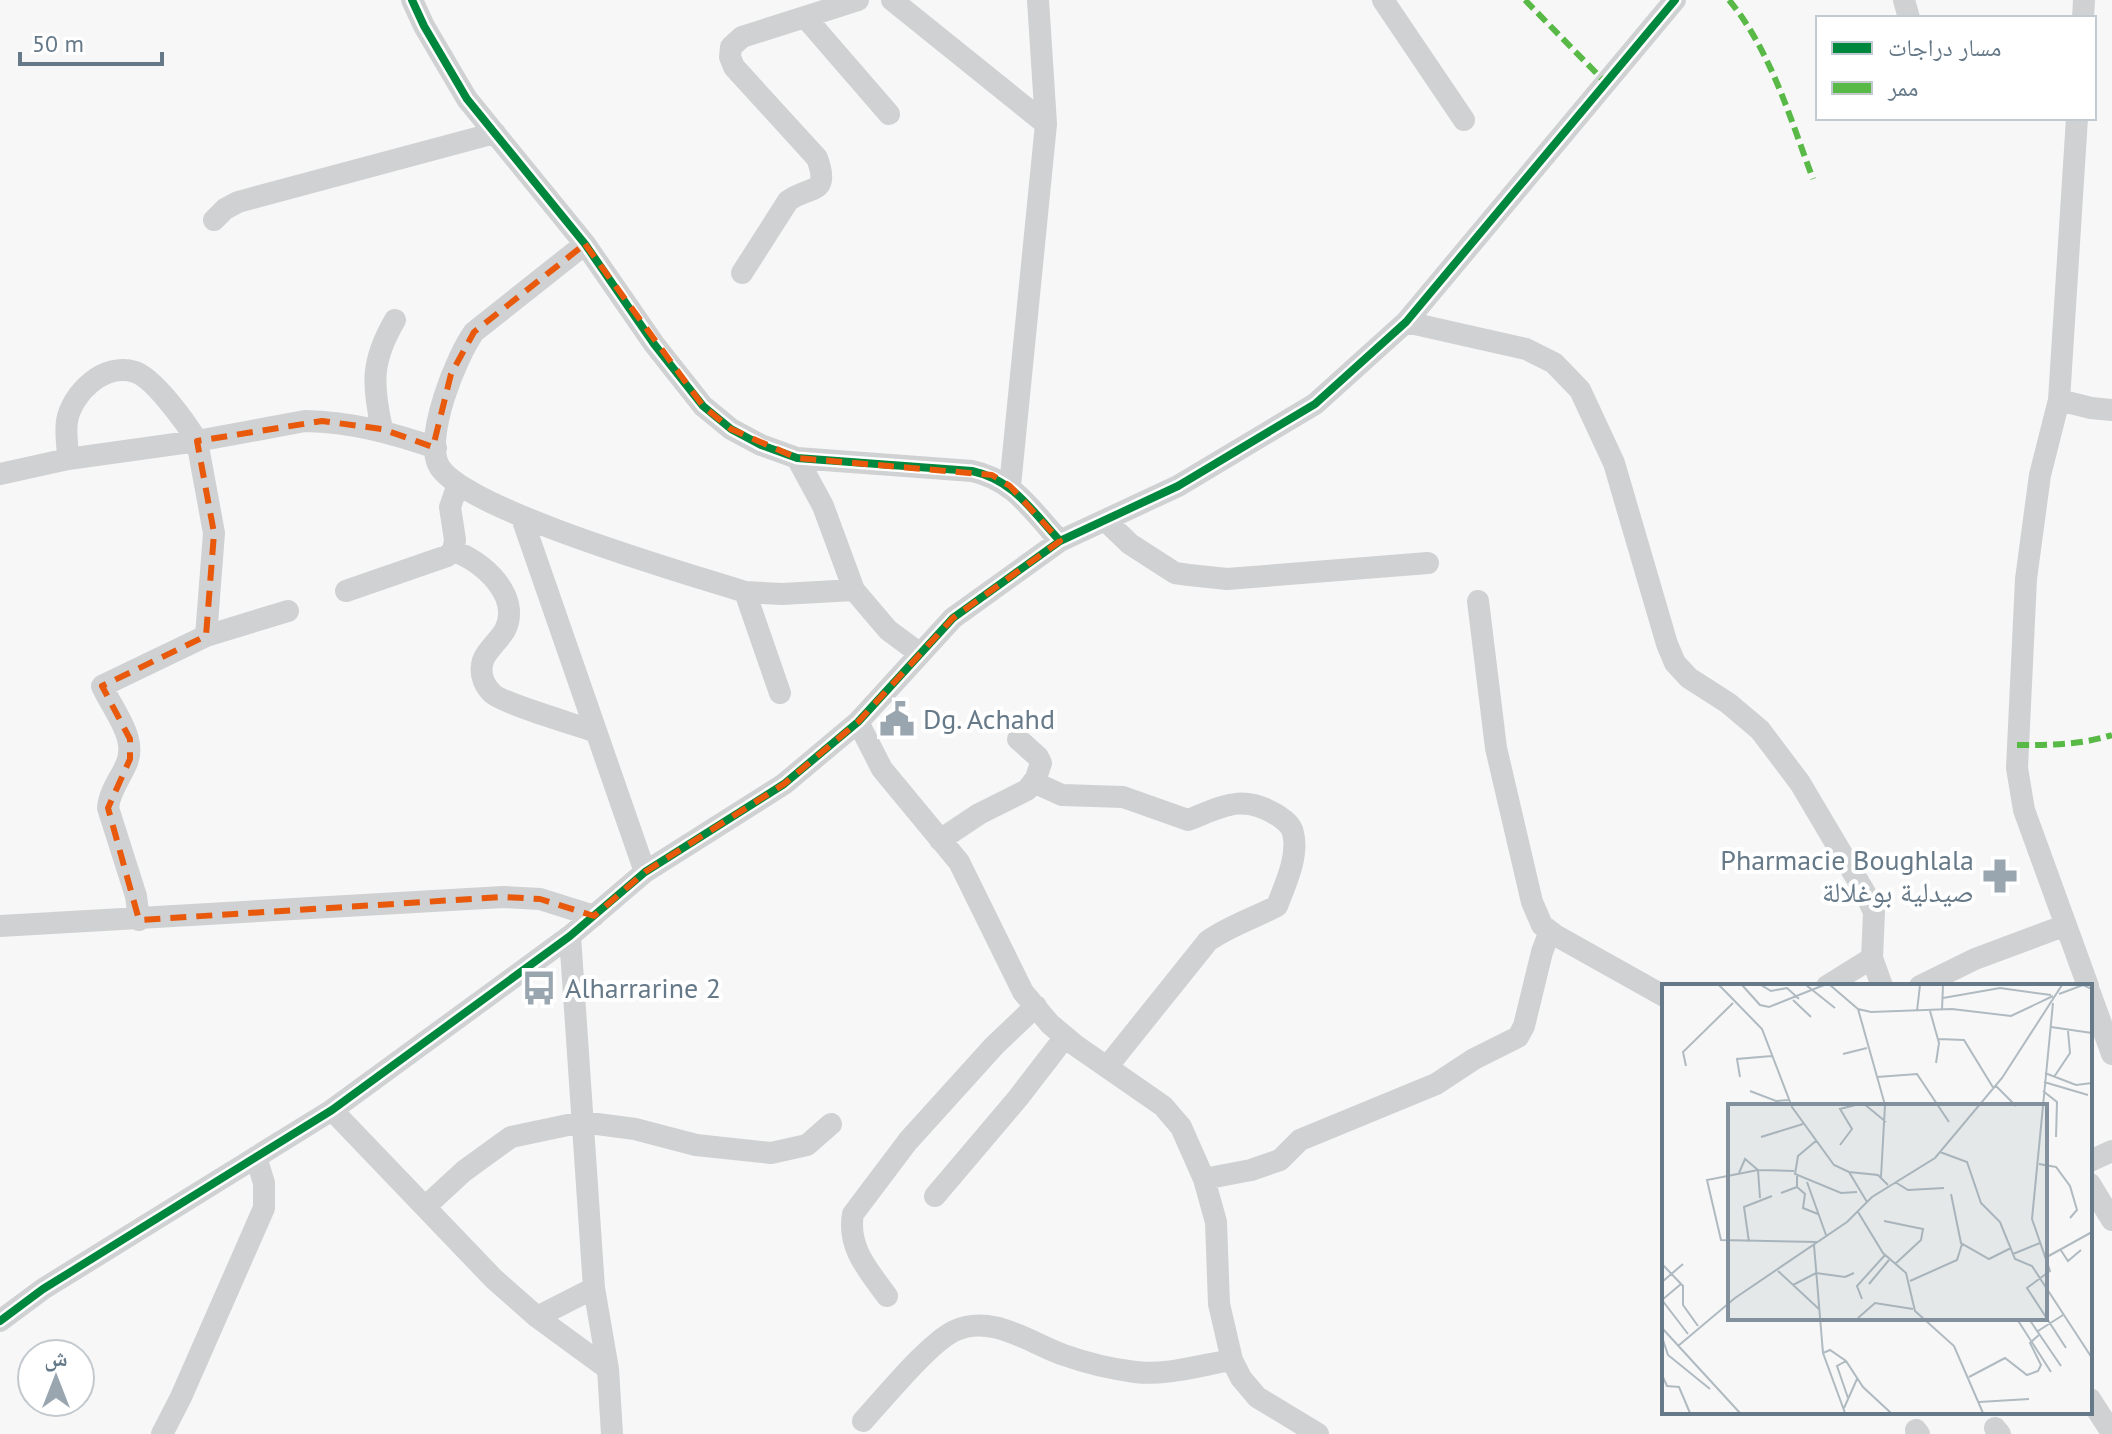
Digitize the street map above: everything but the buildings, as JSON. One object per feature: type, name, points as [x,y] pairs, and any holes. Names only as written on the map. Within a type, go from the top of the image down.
[{"type":"street","points":[[412,0],[467,99],[585,244],[654,344],[703,406],[731,429],[761,445],[797,458],[992,475],[1010,486],[1060,541]]},
{"type":"street","points":[[742,273],[788,201],[796,195],[815,190],[821,182],[821,169],[817,158],[734,67],[730,57],[731,47],[742,37],[858,0]]},
{"type":"street","points":[[892,0],[1046,124]]},
{"type":"street","points":[[1010,486],[1046,124],[1038,0]]},
{"type":"street","points":[[1383,0],[1464,120]]},
{"type":"street","points":[[0,1321],[43,1289],[332,1110],[570,936],[645,872],[784,784],[858,722],[953,618],[1060,541],[1178,486],[1315,404],[1406,322],[1675,0]]},
{"type":"street","points":[[805,17],[889,114]]},
{"type":"street","points":[[2077,120],[2059,400],[2040,475],[2026,579],[2017,768],[2024,810],[2087,984]]},
{"type":"street","points":[[214,220],[238,202],[495,133]]},
{"type":"street","points":[[585,244],[474,332],[460,351],[436,432],[439,466],[450,479],[522,518],[745,592],[782,594],[854,590]]},
{"type":"street","points":[[382,429],[374,397],[374,371],[381,345],[395,320]]},
{"type":"street","points":[[1406,322],[1526,349],[1554,363],[1580,390],[1614,463],[1675,663],[1689,678],[1728,703],[1760,730],[1800,783],[1874,912],[1872,958],[1881,984]]},
{"type":"street","points":[[68,459],[66,422],[75,397],[96,378],[112,371],[136,372],[156,389],[197,441],[214,533],[206,636]]},
{"type":"street","points":[[2059,400],[2112,410]]},
{"type":"street","points":[[0,474],[68,459],[197,441],[305,421],[341,422],[382,429],[436,448]]},
{"type":"street","points":[[797,458],[823,506],[854,590],[888,630],[919,653]]},
{"type":"street","points":[[346,591],[447,556],[453,551],[455,540],[450,507],[458,484]]},
{"type":"street","points":[[522,518],[645,872]]},
{"type":"street","points":[[1105,520],[1130,544],[1175,573],[1189,575],[1227,579],[1428,563]]},
{"type":"street","points":[[453,551],[478,563],[495,580],[507,600],[509,613],[506,627],[481,662],[482,678],[494,696],[596,732]]},
{"type":"street","points":[[745,592],[780,693]]},
{"type":"street","points":[[1478,601],[1496,748],[1532,902],[1542,925],[1662,995]]},
{"type":"street","points":[[139,920],[136,896],[108,808],[108,799],[130,759],[130,739],[102,686],[206,636],[288,611]]},
{"type":"street","points":[[858,722],[882,769],[959,862],[1023,992],[1065,1037],[1163,1106],[1181,1127],[1204,1179],[1216,1222],[1219,1304],[1232,1360],[1241,1378],[1257,1397],[1318,1434]]},
{"type":"street","points":[[940,840],[979,814],[1027,790],[1041,763],[1018,739]]},
{"type":"street","points":[[1033,782],[1062,795],[1123,797],[1188,820],[1214,807],[1241,802],[1271,812],[1288,822],[1293,833],[1291,866],[1277,906],[1222,931],[1208,941],[1107,1067]]},
{"type":"street","points":[[0,926],[503,897],[540,899],[594,916]]},
{"type":"street","points":[[1924,984],[1975,959],[2066,925]]},
{"type":"street","points":[[1204,1179],[1251,1170],[1280,1160],[1300,1140],[1436,1084],[1474,1059],[1518,1037],[1524,1026],[1550,931]]},
{"type":"street","points":[[570,936],[594,1288],[608,1369],[612,1434]]},
{"type":"street","points":[[1830,984],[1872,958]]},
{"type":"street","points":[[2092,996],[2106,1020],[2112,1054]]},
{"type":"street","points":[[887,1296],[855,1249],[850,1229],[853,1214],[908,1141],[994,1046],[1036,1006]]},
{"type":"street","points":[[935,1196],[1065,1037]]},
{"type":"street","points":[[332,1110],[494,1279],[537,1317],[608,1369]]},
{"type":"street","points":[[425,1207],[464,1171],[511,1137],[582,1122],[635,1129],[696,1145],[771,1153],[807,1145],[831,1124]]},
{"type":"street","points":[[2092,1160],[2112,1151]]},
{"type":"street","points":[[162,1434],[264,1208],[264,1183],[256,1157]]},
{"type":"street","points":[[2092,1187],[2112,1220]]},
{"type":"street","points":[[537,1317],[594,1288]]},
{"type":"street","points":[[863,1421],[938,1343],[955,1330],[976,1326],[1007,1329],[1065,1356],[1131,1372],[1150,1374],[1232,1360]]},
{"type":"street","points":[[2092,1402],[2112,1433]]},
{"type":"highlighted area","points":[[585,244],[703,406],[731,429],[797,458],[992,475],[1010,486],[1060,541],[953,618],[858,722],[784,784],[645,872],[594,916],[540,899],[503,897],[139,920],[108,808],[130,759],[130,739],[102,686],[206,636],[214,533],[197,441],[322,421],[382,429],[433,447],[451,374],[474,332]]},
{"type":"marked path","points":[[1525,0],[1605,82]]},
{"type":"marked path","points":[[1729,0],[1768,63],[1813,179]]},
{"type":"marked path","points":[[2017,745],[2077,743],[2112,735]]},
{"type":"cycle path","points":[[412,0],[467,99],[585,244],[654,344],[703,406],[731,429],[761,445],[797,458],[972,471],[987,475],[1021,498],[1060,541]]},
{"type":"cycle path","points":[[0,1321],[43,1289],[332,1110],[570,936],[645,872],[784,784],[858,722],[953,618],[1060,541],[1178,486],[1315,404],[1406,322],[1675,0]]},
{"type":"place","name":"Dg. Achahd","points":[[897,719]]},
{"type":"place","name":"Pharmacie Boughlala صيدلية بوغلالة","points":[[2000,876]]},
{"type":"place","name":"Alharrarine 2","points":[[539,988]]}]
